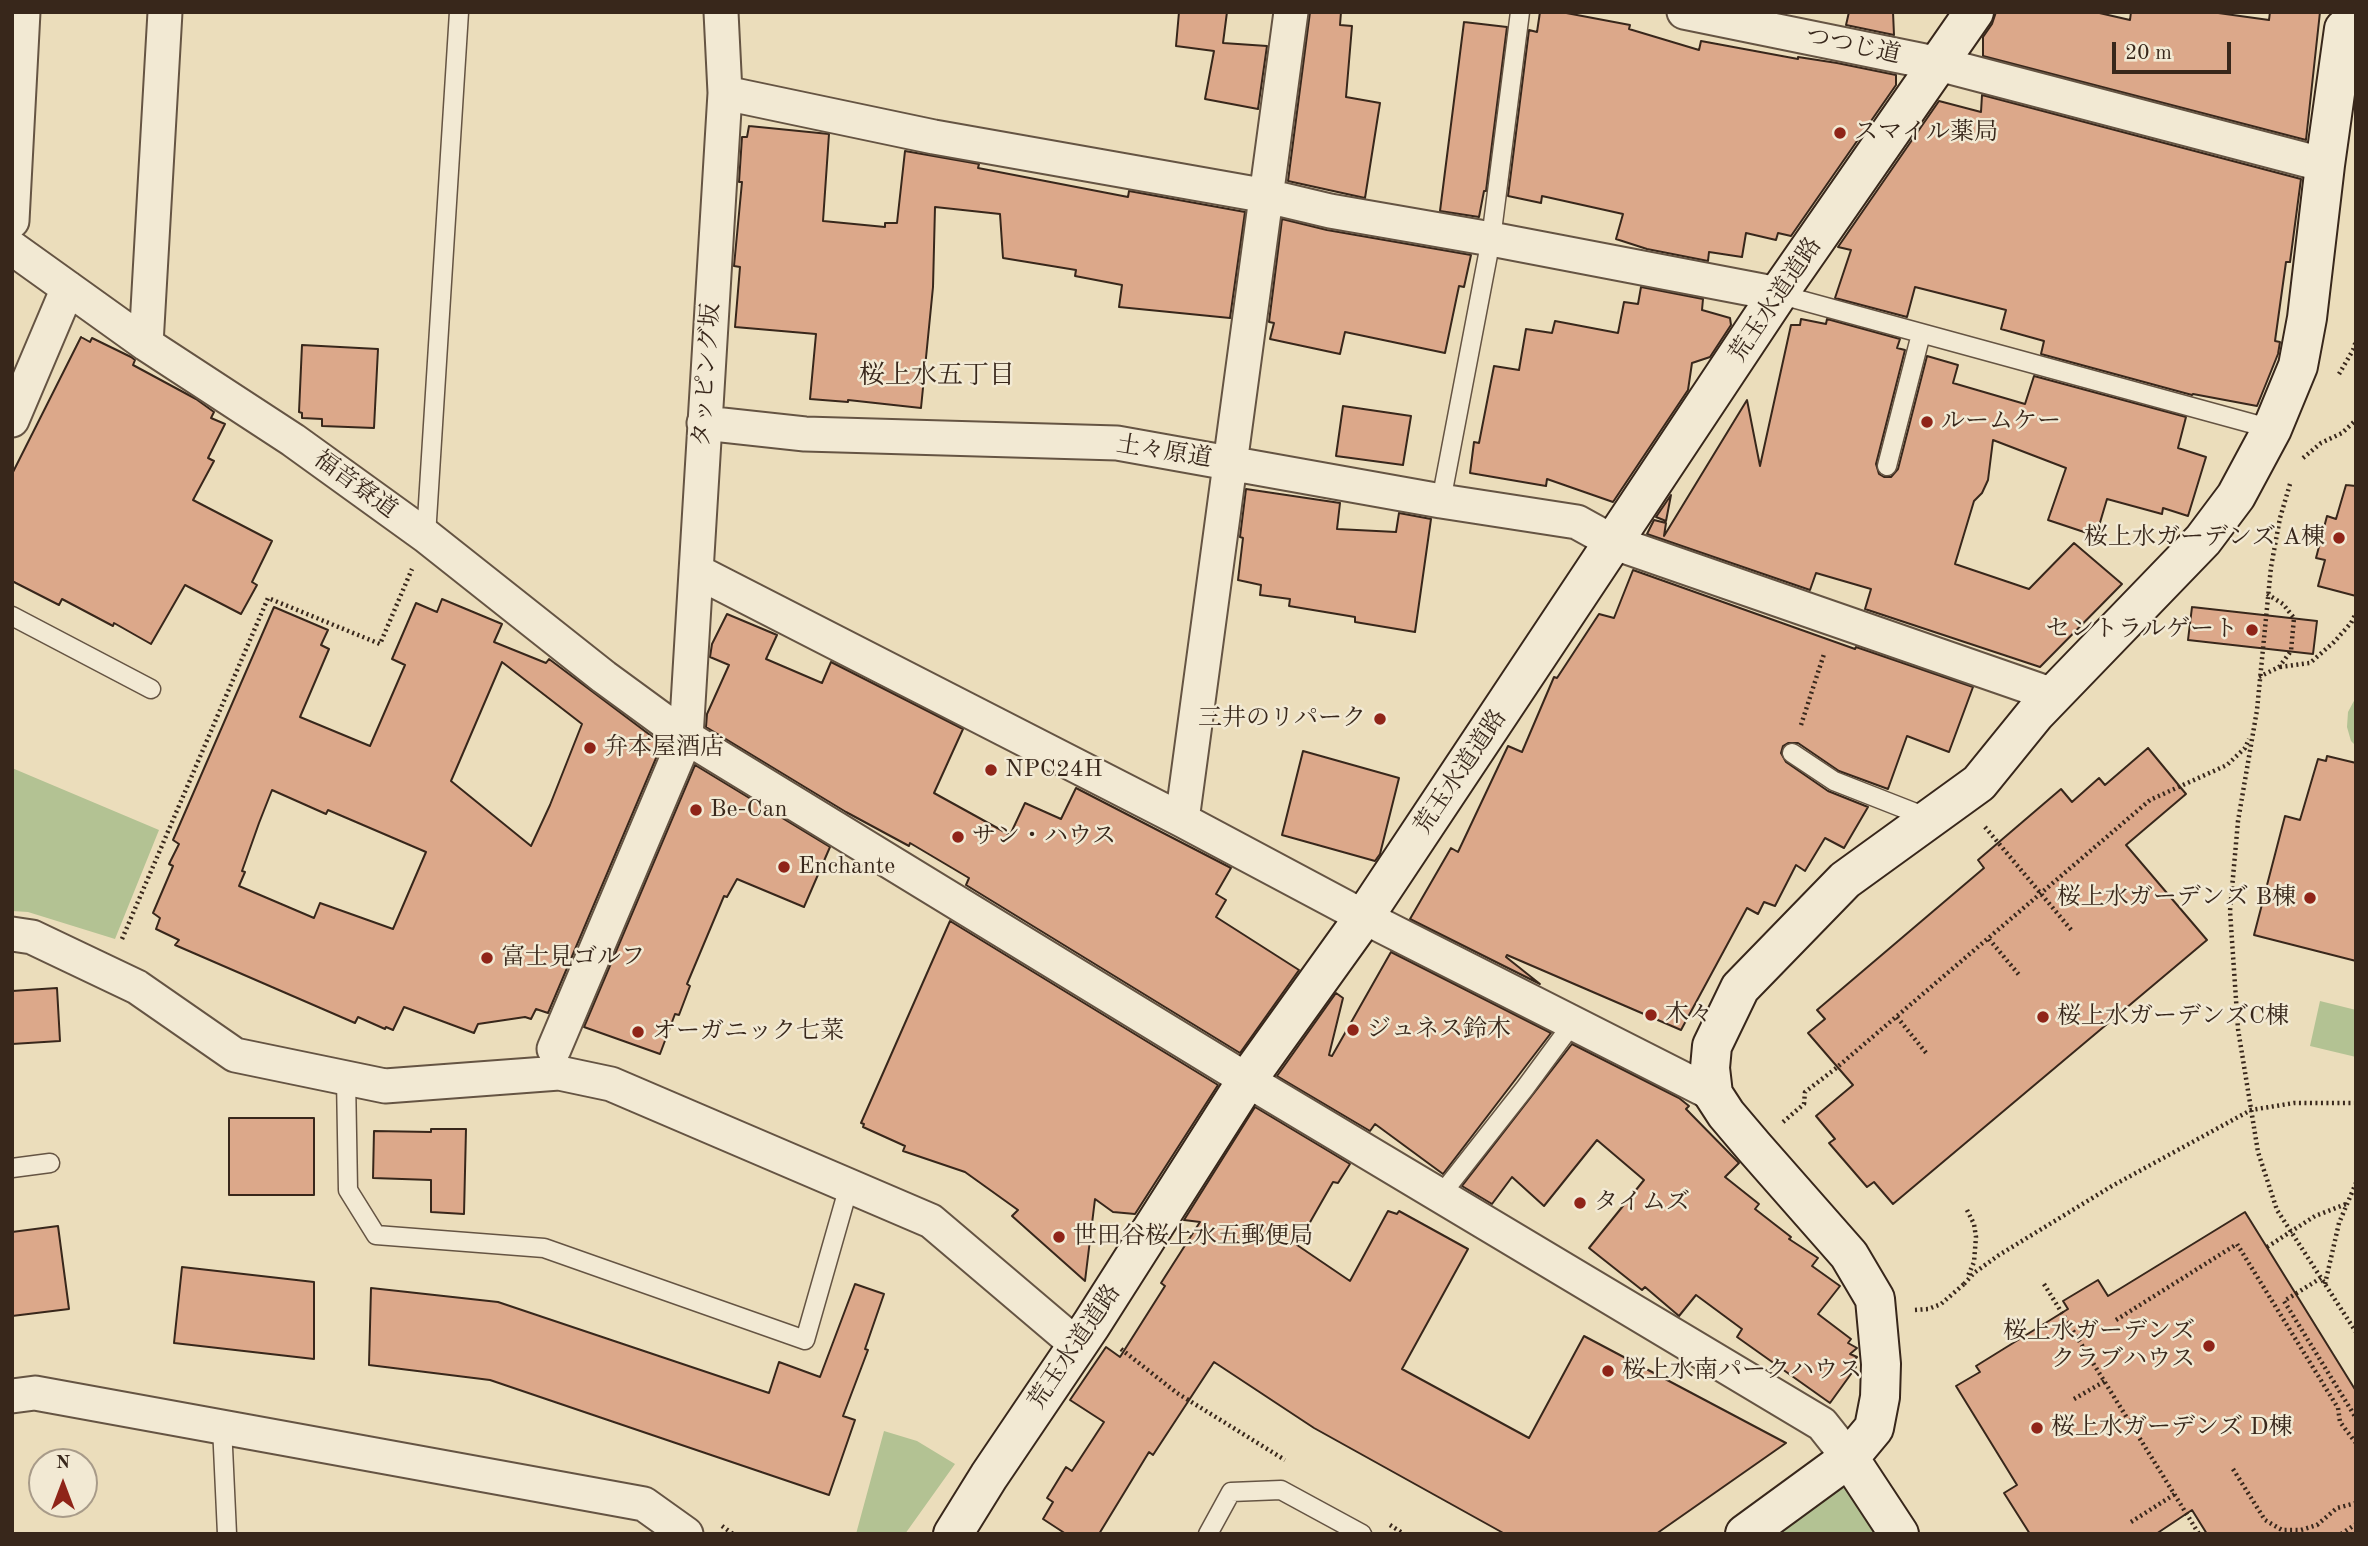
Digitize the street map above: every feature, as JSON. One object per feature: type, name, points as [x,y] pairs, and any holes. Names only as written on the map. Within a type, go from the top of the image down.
[{"type":"street","points":[[12,221],[23,12]]},
{"type":"street","points":[[146,344],[165,12]]},
{"type":"street","name":"タッピング坂","points":[[554,1049],[686,737],[725,93],[721,12]]},
{"type":"street","points":[[1182,820],[1292,12]]},
{"type":"street","name":"荒玉水道道路","points":[[953,1534],[1247,1080],[1364,917],[1778,294],[1974,12]]},
{"type":"street","name":"つつじ道","points":[[1701,14],[1939,64],[2325,165]]},
{"type":"street","points":[[1713,1094],[1710,1068],[1712,1046],[1740,988],[1845,880],[1979,783],[2053,695],[2203,540],[2236,496],[2286,440],[2307,318],[2325,165],[2347,26]]},
{"type":"street","points":[[725,93],[934,137],[1267,196],[1330,211],[1778,294]]},
{"type":"street","name":"福音寮道","points":[[12,248],[146,344],[293,440],[426,536],[604,677],[686,737],[1247,1080],[1822,1424],[1849,1458]]},
{"type":"street","points":[[12,420],[68,288]]},
{"type":"street","name":"土々原道","points":[[704,423],[805,434],[1117,443],[1441,501],[1577,522],[1615,543],[2053,695]]},
{"type":"street","points":[[696,571],[1182,820],[1364,917],[1713,1094],[1754,1147],[1849,1255],[1875,1299],[1881,1364],[1880,1397],[1874,1428],[1849,1458],[1745,1534]]},
{"type":"street","points":[[12,934],[32,937],[137,987],[235,1055],[385,1086],[559,1073],[611,1084],[931,1221],[1084,1335]]},
{"type":"street","points":[[12,1396],[35,1393],[644,1504],[686,1534]]},
{"type":"street","points":[[1849,1458],[1899,1534]]},
{"type":"lane","points":[[426,536],[459,12]]},
{"type":"lane","points":[[1441,501],[1491,239],[1520,12]]},
{"type":"lane","points":[[1778,294],[2286,440]]},
{"type":"lane","points":[[1887,466],[1921,334]]},
{"type":"lane","points":[[12,617],[151,689]]},
{"type":"lane","points":[[1793,753],[1834,781],[1931,819]]},
{"type":"lane","points":[[1440,1196],[1573,1023]]},
{"type":"lane","points":[[346,1078],[348,1190],[376,1235],[544,1248],[805,1340],[849,1186]]},
{"type":"lane","points":[[12,1168],[50,1163]]},
{"type":"lane","points":[[222,1426],[227,1534]]},
{"type":"lane","points":[[1208,1534],[1231,1492],[1281,1490],[1362,1534]]},
{"type":"path","points":[[2334,383],[2356,341]]},
{"type":"path","points":[[2286,440],[2297,463],[2321,443],[2342,433],[2356,420]]},
{"type":"path","points":[[2293,474],[2280,518],[2267,594],[2253,732],[2238,821],[2230,911],[2238,1029],[2258,1152],[2277,1210],[2356,1332]]},
{"type":"path","points":[[122,939],[268,598],[380,644],[426,536]]},
{"type":"path","points":[[2267,594],[2283,604],[2294,618],[2291,651],[2279,667]]},
{"type":"path","points":[[2259,677],[2279,667],[2309,663],[2334,642],[2356,613]]},
{"type":"path","points":[[1793,753],[1835,618]]},
{"type":"path","points":[[1805,1092],[1897,1017],[2150,800],[2227,765],[2245,748],[2253,732]]},
{"type":"path","points":[[2001,847],[2073,932]]},
{"type":"path","points":[[1989,939],[2020,976]]},
{"type":"path","points":[[1897,1017],[1927,1054]]},
{"type":"path","points":[[1915,1310],[1941,1304],[1998,1255],[2112,1186],[2251,1110],[2294,1103],[2356,1103]]},
{"type":"path","points":[[2325,1284],[2334,1241],[2356,1183]]},
{"type":"path","points":[[2267,1247],[2315,1216],[2346,1204]]},
{"type":"path","points":[[1964,1284],[1974,1262],[1976,1237],[1974,1223],[1967,1210]]},
{"type":"path","points":[[2116,1320],[2237,1244],[2338,1408],[2340,1422],[2356,1443]]},
{"type":"path","points":[[2321,1278],[2284,1301],[2356,1418]]},
{"type":"path","points":[[2045,1284],[2199,1534]]},
{"type":"path","points":[[1084,1335],[1290,1464]]},
{"type":"path","points":[[2074,1399],[2105,1381]]},
{"type":"path","points":[[2233,1469],[2265,1520],[2283,1530],[2301,1530],[2317,1525],[2337,1508],[2356,1503]]},
{"type":"path","points":[[2131,1522],[2175,1494]]},
{"type":"path","points":[[1381,1520],[1404,1534]]},
{"type":"path","points":[[2341,1534],[2356,1524]]},
{"type":"green space","points":[[2356,697],[2356,746],[2351,741],[2347,727],[2348,712]]},
{"type":"green space","points":[[12,768],[159,830],[115,939],[28,912],[12,911]]},
{"type":"green space","points":[[2320,1001],[2356,1010],[2356,1057],[2310,1046]]},
{"type":"green space","points":[[884,1431],[917,1441],[955,1464],[905,1534],[856,1534]]},
{"type":"green space","points":[[1847,1483],[1875,1534],[1777,1534]]},
{"type":"building","points":[[1179,12],[1227,12],[1223,43],[1267,46],[1258,109],[1205,99],[1214,51],[1176,46]]},
{"type":"building","points":[[1310,12],[1341,12],[1340,25],[1352,26],[1346,97],[1380,103],[1365,198],[1288,181]]},
{"type":"building","points":[[1540,12],[1561,12],[1630,25],[1629,29],[1699,50],[1701,41],[1896,75],[1896,85],[1791,236],[1778,233],[1776,240],[1746,233],[1742,257],[1709,252],[1708,261],[1647,249],[1616,239],[1623,214],[1542,196],[1541,203],[1508,196],[1529,30],[1537,32]]},
{"type":"building","points":[[1849,12],[1893,12],[1894,35],[1846,25]]},
{"type":"building","points":[[1996,12],[2095,12],[2130,20],[2131,12],[2211,12],[2269,20],[2270,12],[2320,12],[2306,140],[1983,56],[1983,37]]},
{"type":"building","points":[[1464,22],[1507,27],[1486,191],[1479,217],[1440,211]]},
{"type":"building","points":[[1982,95],[2301,179],[2290,262],[2286,262],[2275,341],[2280,342],[2278,354],[2257,406],[2192,395],[2041,354],[2044,341],[2001,329],[2006,310],[1915,287],[1907,317],[1835,298],[1851,250],[1838,247],[1939,101],[1981,112]]},
{"type":"building","points":[[749,126],[829,134],[823,221],[885,227],[885,223],[897,223],[905,151],[979,164],[978,168],[1128,197],[1129,191],[1245,212],[1230,318],[1119,307],[1122,285],[1075,276],[1076,270],[1003,258],[1000,214],[935,207],[933,287],[921,408],[810,399],[816,334],[735,327],[740,267],[734,266],[742,182],[739,182],[742,137],[747,137]]},
{"type":"building","points":[[1282,219],[1327,230],[1471,255],[1464,287],[1459,286],[1445,353],[1345,332],[1340,354],[1270,339],[1274,323],[1269,322]]},
{"type":"building","points":[[1641,287],[1703,299],[1702,310],[1730,318],[1731,325],[1710,357],[1692,363],[1688,390],[1613,502],[1547,479],[1546,486],[1470,473],[1474,442],[1479,443],[1494,366],[1519,370],[1526,329],[1552,333],[1555,321],[1618,333],[1624,302],[1638,304]]},
{"type":"building","points":[[1801,319],[1826,324],[1827,319],[1900,339],[1897,348],[1905,350],[1876,464],[1879,474],[1884,477],[1891,477],[1898,469],[1927,356],[1958,365],[1953,383],[2025,404],[2034,376],[2186,417],[2178,448],[2206,457],[2188,516],[2163,508],[2162,514],[2107,499],[2096,536],[2048,520],[2066,468],[1993,440],[1988,480],[1982,493],[1974,501],[1955,564],[2029,589],[2074,543],[2122,584],[2040,667],[1865,609],[1871,589],[1816,573],[1810,590],[1647,534],[1654,520],[1666,523],[1664,536],[1747,400],[1760,466],[1791,325],[1800,325]]},
{"type":"building","points":[[81,337],[90,342],[92,338],[131,357],[135,360],[133,365],[196,399],[214,412],[211,418],[225,424],[208,458],[214,461],[193,500],[272,541],[252,582],[257,585],[241,614],[185,585],[151,644],[62,599],[59,605],[12,581],[12,474]]},
{"type":"building","points":[[302,345],[378,349],[374,428],[322,426],[322,419],[302,418],[302,413],[299,412]]},
{"type":"building","points":[[1343,406],[1411,416],[1403,465],[1336,456]]},
{"type":"building","name":"桜上水ガーデンズ A棟","points":[[2346,485],[2356,486],[2356,596],[2318,586],[2325,560],[2316,558],[2327,516],[2336,519]]},
{"type":"building","points":[[1246,489],[1340,503],[1337,529],[1396,532],[1399,513],[1431,519],[1415,632],[1355,622],[1355,617],[1289,606],[1290,599],[1260,595],[1261,585],[1238,580]]},
{"type":"building","points":[[1671,495],[1666,521],[1656,517]]},
{"type":"building","points":[[1633,570],[1855,649],[1856,647],[1973,687],[1949,752],[1907,736],[1888,789],[1839,771],[1798,743],[1783,746],[1781,753],[1786,762],[1828,791],[1868,807],[1844,848],[1825,838],[1805,871],[1796,865],[1775,906],[1764,902],[1758,914],[1747,908],[1681,1030],[1507,955],[1506,957],[1540,984],[1410,919],[1451,848],[1458,852],[1508,746],[1522,752],[1554,677],[1557,678],[1599,614],[1614,618]]},
{"type":"building","points":[[442,599],[502,624],[494,642],[546,663],[549,659],[662,744],[548,1013],[536,1009],[531,1019],[525,1017],[478,1024],[474,1033],[404,1007],[393,1030],[386,1027],[385,1029],[358,1017],[355,1023],[175,945],[179,940],[156,929],[160,918],[153,913],[173,866],[169,864],[179,844],[173,840],[274,607],[328,630],[321,645],[329,649],[300,717],[370,746],[405,665],[392,659],[416,603],[437,612]],"holes":[[[502,662],[582,724],[531,846],[451,781]],[[272,790],[326,814],[328,810],[426,852],[393,929],[320,903],[314,918],[239,886]]]},
{"type":"building","name":"セントラルゲート","points":[[2192,607],[2317,621],[2313,654],[2188,640]]},
{"type":"building","points":[[727,614],[777,635],[766,659],[822,683],[831,662],[963,729],[934,793],[1010,835],[1025,803],[1061,819],[1076,788],[1231,868],[1216,894],[1226,900],[1216,917],[1299,970],[1240,1053],[966,885],[969,878],[910,843],[909,846],[846,812],[706,727],[707,714],[729,665],[710,657],[712,644]]},
{"type":"building","points":[[2148,748],[2186,794],[2126,845],[2207,940],[1893,1204],[1874,1182],[1867,1187],[1829,1143],[1835,1139],[1816,1116],[1853,1085],[1808,1033],[1825,1019],[1817,1010],[1984,868],[1978,860],[2061,789],[2072,802],[2099,778],[2105,785]]},
{"type":"building","points":[[1303,751],[1399,778],[1380,854],[1375,861],[1282,835]]},
{"type":"building","name":"桜上水ガーデンズ B棟","points":[[2327,756],[2356,763],[2356,961],[2254,935],[2285,816],[2300,820],[2318,759],[2326,761]]},
{"type":"building","points":[[695,765],[830,847],[804,907],[737,879],[727,897],[724,896],[687,984],[690,986],[679,1015],[675,1014],[660,1054],[584,1027]]},
{"type":"building","points":[[950,921],[1218,1085],[1135,1214],[1113,1212],[1095,1199],[1085,1281],[1012,1216],[1018,1210],[965,1172],[903,1151],[905,1146],[863,1127],[864,1124],[861,1123]]},
{"type":"building","points":[[1391,952],[1551,1033],[1443,1174],[1375,1124],[1370,1131],[1277,1076],[1336,993],[1343,998],[1329,1055],[1332,1056]]},
{"type":"building","points":[[57,988],[60,1041],[12,1044],[12,991]]},
{"type":"building","points":[[1572,1044],[1679,1098],[1689,1106],[1686,1109],[1739,1163],[1725,1177],[1759,1204],[1755,1209],[1791,1237],[1789,1239],[1818,1258],[1812,1266],[1840,1286],[1818,1314],[1851,1339],[1848,1343],[1857,1348],[1850,1354],[1857,1357],[1852,1363],[1856,1367],[1830,1403],[1737,1337],[1742,1329],[1696,1295],[1679,1316],[1645,1287],[1642,1290],[1589,1248],[1644,1180],[1597,1140],[1544,1206],[1512,1177],[1492,1204],[1462,1186]]},
{"type":"building","points":[[1255,1107],[1350,1164],[1338,1183],[1333,1182],[1297,1245],[1350,1281],[1388,1211],[1397,1214],[1399,1211],[1468,1249],[1402,1369],[1529,1438],[1584,1336],[1786,1443],[1656,1534],[1505,1534],[1314,1428],[1214,1362],[1153,1455],[1149,1452],[1099,1534],[1066,1534],[1043,1519],[1053,1502],[1047,1498],[1066,1467],[1072,1471],[1104,1422],[1070,1400],[1106,1347],[1120,1357],[1165,1286],[1161,1283],[1200,1222],[1184,1220]]},
{"type":"building","points":[[229,1118],[314,1118],[314,1195],[229,1195]]},
{"type":"building","points":[[431,1129],[466,1129],[464,1214],[431,1212],[431,1180],[373,1178],[374,1131],[431,1132]]},
{"type":"building","name":"桜上水ガーデンズ クラブハウス","points":[[2245,1212],[2356,1391],[2356,1534],[2207,1534],[2192,1510],[2156,1534],[2030,1534],[2004,1493],[2017,1485],[1956,1386],[1980,1372],[1976,1366],[2068,1309],[2063,1301],[2098,1280],[2108,1296]]},
{"type":"building","points":[[58,1226],[69,1309],[12,1316],[12,1232]]},
{"type":"building","points":[[182,1267],[314,1282],[314,1359],[174,1343]]},
{"type":"building","points":[[855,1284],[884,1294],[865,1349],[868,1350],[843,1416],[855,1420],[829,1495],[490,1380],[369,1365],[371,1288],[498,1302],[769,1393],[779,1362],[820,1377]]},
{"type":"place","name":"スマイル薬局","points":[[1840,133]]},
{"type":"place","name":"ルームケー","points":[[1927,422]]},
{"type":"place","name":"桜上水ガーデンズ A棟","points":[[2339,538]]},
{"type":"place","name":"セントラルゲート","points":[[2252,630]]},
{"type":"place","name":"三井のリパーク","points":[[1380,719]]},
{"type":"place","name":"弁本屋酒店","points":[[590,748]]},
{"type":"place","name":"NPC24H","points":[[991,770]]},
{"type":"place","name":"Be-Can","points":[[696,810]]},
{"type":"place","name":"サン・ハウス","points":[[958,837]]},
{"type":"place","name":"Enchante","points":[[784,867]]},
{"type":"place","name":"桜上水ガーデンズ B棟","points":[[2310,898]]},
{"type":"place","name":"富士見ゴルフ","points":[[487,958]]},
{"type":"place","name":"木々","points":[[1651,1015]]},
{"type":"place","name":"桜上水ガーデンズC棟","points":[[2043,1017]]},
{"type":"place","name":"ジュネス鈴木","points":[[1353,1030]]},
{"type":"place","name":"オーガニック七菜","points":[[638,1032]]},
{"type":"place","name":"タイムズ","points":[[1580,1203]]},
{"type":"place","name":"世田谷桜上水五郵便局","points":[[1059,1237]]},
{"type":"place","name":"桜上水ガーデンズ クラブハウス","points":[[2209,1346]]},
{"type":"place","name":"桜上水南パークハウス","points":[[1608,1371]]},
{"type":"place","name":"桜上水ガーデンズ D棟","points":[[2037,1428]]},
{"type":"district","name":"桜上水五丁目","points":[[937,376]]}]
